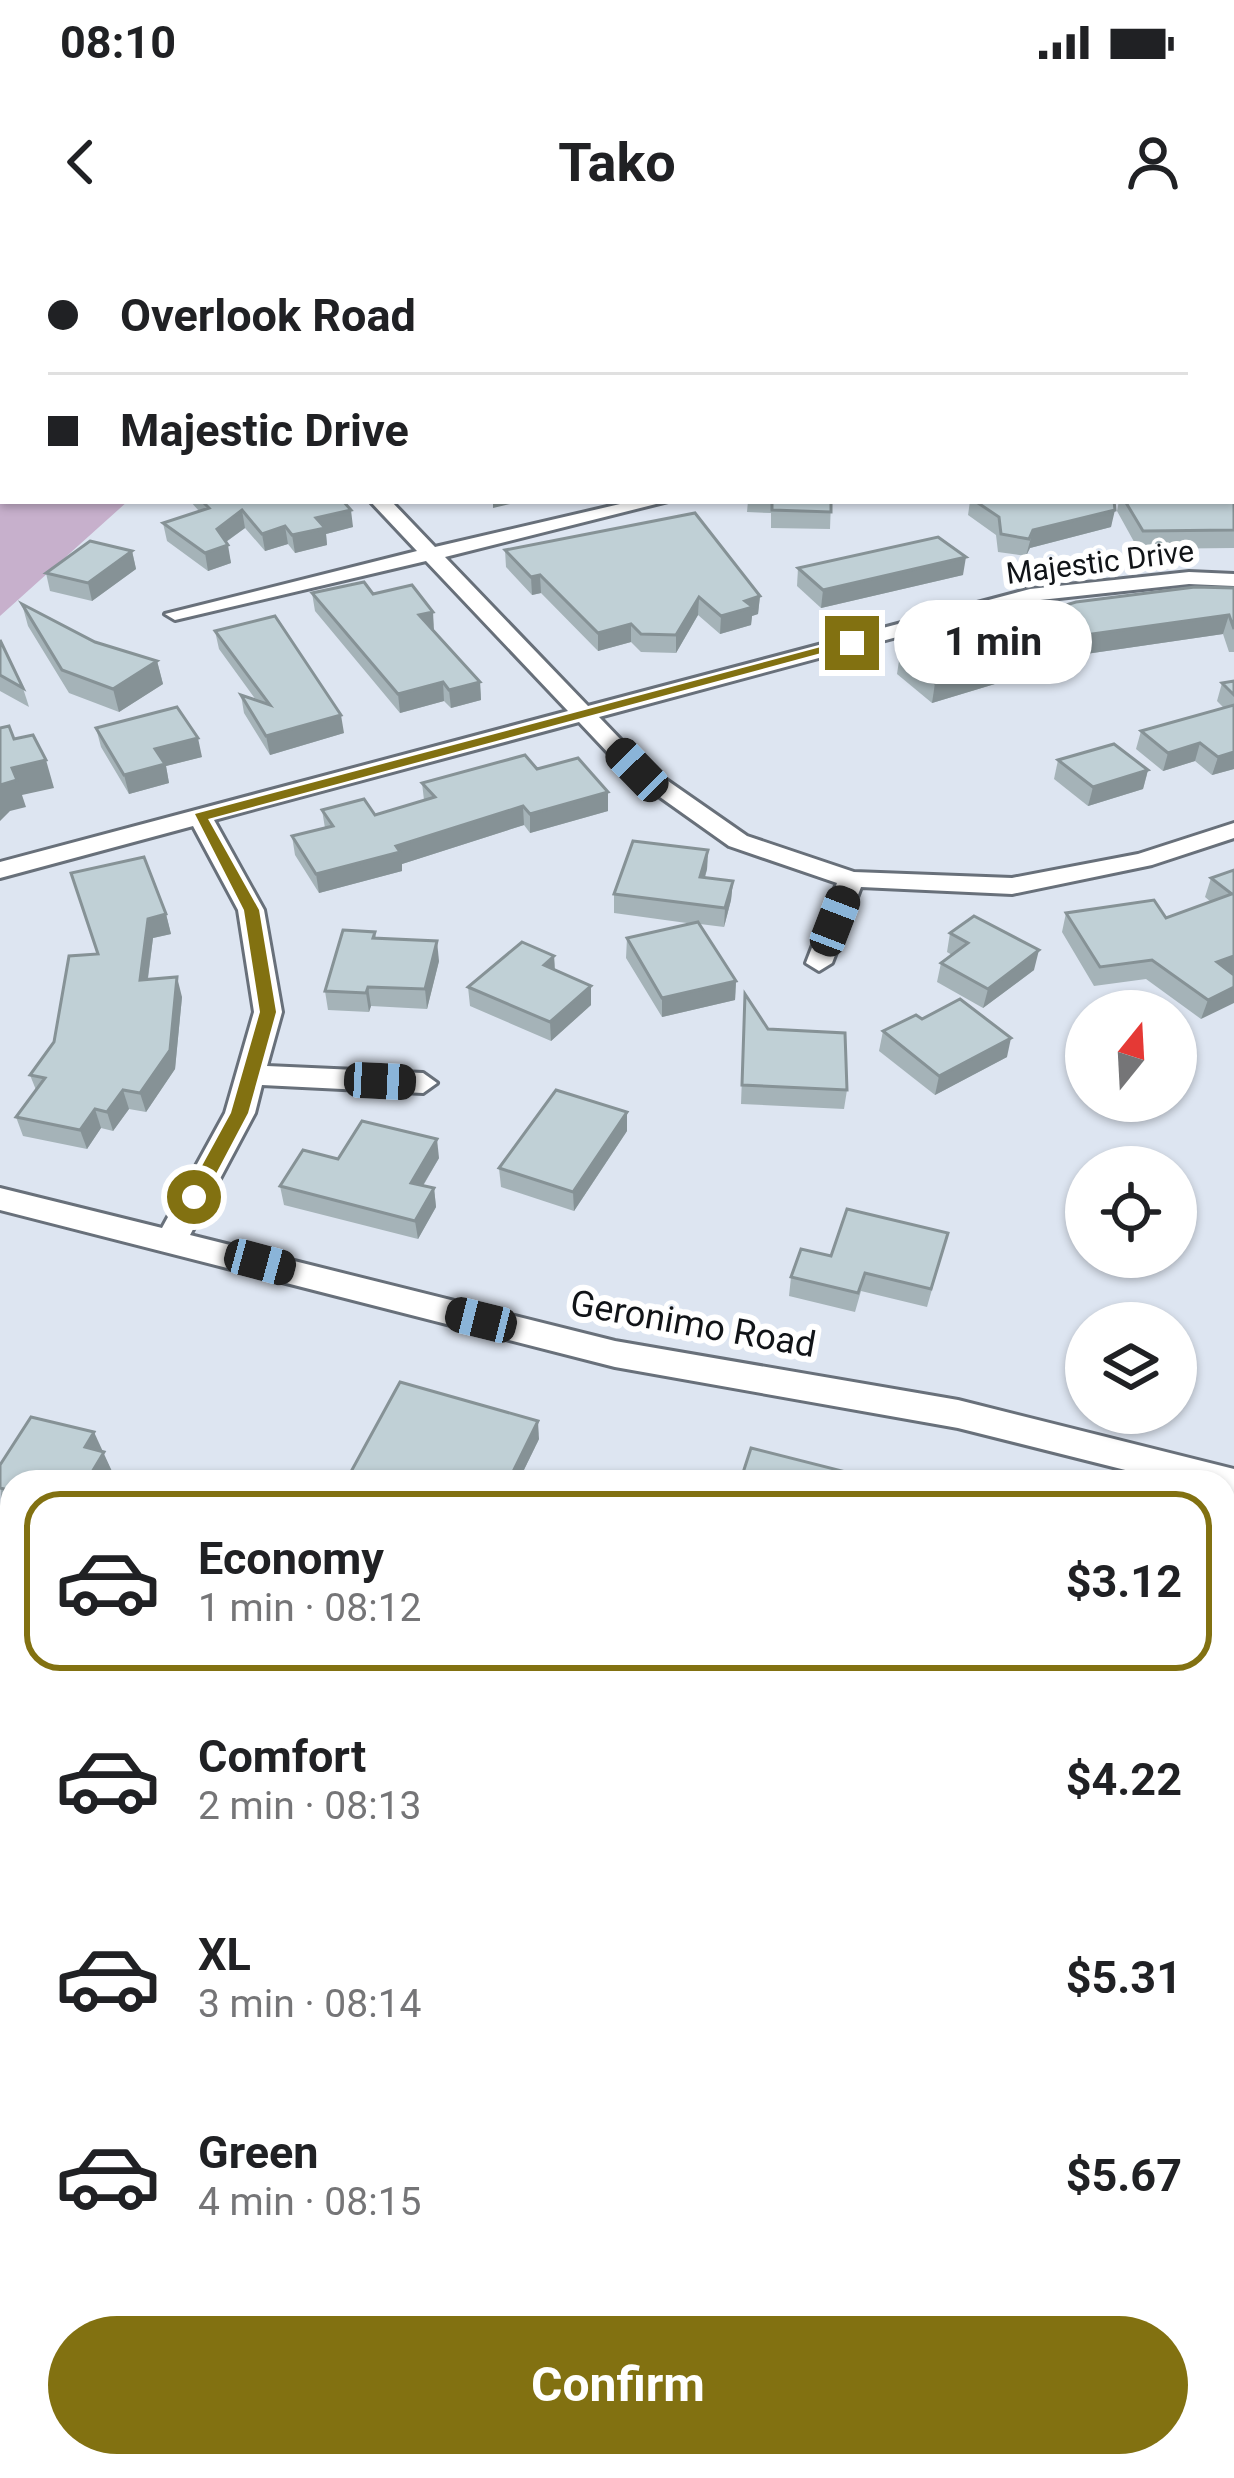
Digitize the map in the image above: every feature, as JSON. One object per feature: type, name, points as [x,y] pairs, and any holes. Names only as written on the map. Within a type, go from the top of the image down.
[{"type":"street","points":[[383,504],[637,770],[738,841],[851,879],[1012,886],[1143,860],[1234,830]]},
{"type":"street","points":[[175,614],[645,504]]},
{"type":"street","name":"Majestic Drive","points":[[0,870],[1030,595],[1189,578],[1234,580]]},
{"type":"street","points":[[172,1239],[240,1113],[268,1012],[251,910],[200,817]]},
{"type":"street","points":[[819,963],[851,879]]},
{"type":"street","points":[[250,1075],[423,1083]]},
{"type":"street","name":"Geronimo Road","points":[[0,1199],[615,1354],[958,1414],[1182,1470]]},
{"type":"shaded area","points":[[0,504],[125,504],[0,616]]},
{"type":"building","points":[[205,504],[346,504],[351,510],[316,518],[325,528],[292,535],[285,526],[262,534],[242,510],[217,529],[228,545],[205,553],[163,523],[209,508]]},
{"type":"building","points":[[772,504],[831,504],[831,512],[772,510]]},
{"type":"building","points":[[980,504],[1114,504],[1115,510],[1033,530],[1029,539],[1001,534],[999,517]]},
{"type":"building","points":[[1127,504],[1234,504],[1234,530],[1143,531]]},
{"type":"building","points":[[695,513],[760,596],[745,601],[753,607],[721,616],[699,597],[676,635],[641,634],[631,624],[598,633],[540,575],[531,577],[505,550]]},
{"type":"building","points":[[938,537],[966,557],[823,590],[798,568]]},
{"type":"building","points":[[90,541],[132,551],[88,583],[46,573]]},
{"type":"building","points":[[364,582],[373,594],[412,585],[433,612],[419,615],[480,682],[449,690],[443,682],[398,694],[312,593]]},
{"type":"building","points":[[1195,587],[1234,588],[1234,629],[1229,615],[1078,636],[1082,639],[935,683],[900,654],[1076,602]]},
{"type":"building","points":[[22,604],[95,642],[157,661],[113,689],[62,670]]},
{"type":"building","points":[[275,616],[341,715],[266,736],[241,695],[270,705],[215,631]]},
{"type":"building","points":[[0,640],[23,688],[0,675]]},
{"type":"building","points":[[1234,705],[1234,752],[1218,757],[1200,743],[1168,753],[1141,731]]},
{"type":"building","points":[[177,707],[198,738],[155,749],[165,764],[124,775],[96,728]]},
{"type":"building","points":[[9,726],[14,739],[33,735],[46,760],[12,768],[17,780],[0,785],[0,728]]},
{"type":"building","points":[[1114,744],[1148,770],[1093,787],[1058,760]]},
{"type":"building","points":[[525,755],[537,769],[578,758],[608,792],[530,814],[523,806],[396,846],[400,852],[316,874],[292,836],[333,826],[322,810],[364,799],[375,815],[435,797],[422,783]]},
{"type":"building","points":[[633,841],[708,850],[700,877],[733,881],[725,908],[614,894]]},
{"type":"building","points":[[144,857],[166,914],[148,919],[140,980],[177,977],[170,1050],[140,1093],[123,1090],[107,1112],[95,1109],[80,1130],[16,1117],[45,1078],[30,1075],[54,1042],[69,956],[98,954],[71,873]]},
{"type":"building","points":[[1234,870],[1234,956],[1217,962],[1234,975],[1234,987],[1208,1000],[1152,960],[1100,967],[1066,913],[1154,900],[1166,918],[1232,894],[1211,878]]},
{"type":"building","points":[[974,916],[1039,950],[988,989],[941,963],[968,943],[950,933]]},
{"type":"building","points":[[698,922],[736,981],[662,998],[627,938]]},
{"type":"building","points":[[343,930],[375,932],[373,938],[437,941],[425,989],[325,991]]},
{"type":"building","points":[[522,942],[554,956],[544,965],[591,986],[550,1022],[468,987]]},
{"type":"building","points":[[745,994],[768,1029],[845,1033],[847,1090],[742,1085]]},
{"type":"building","points":[[960,999],[1011,1038],[939,1076],[883,1031],[916,1015],[922,1019]]},
{"type":"building","points":[[556,1090],[627,1112],[573,1192],[499,1168]]},
{"type":"building","points":[[362,1121],[437,1139],[411,1183],[434,1188],[415,1221],[280,1186],[303,1150],[338,1159]]},
{"type":"building","points":[[847,1209],[948,1233],[931,1289],[865,1273],[858,1293],[791,1277],[801,1249],[831,1256]]},
{"type":"building","points":[[400,1382],[538,1421],[514,1470],[352,1470]]},
{"type":"building","points":[[31,1417],[94,1432],[85,1447],[104,1452],[93,1470],[0,1470]]},
{"type":"building","points":[[751,1448],[838,1470],[744,1470]]},
{"type":"route","points":[[194,1197],[240,1113],[268,1012],[251,910],[200,817],[852,643]]}]
